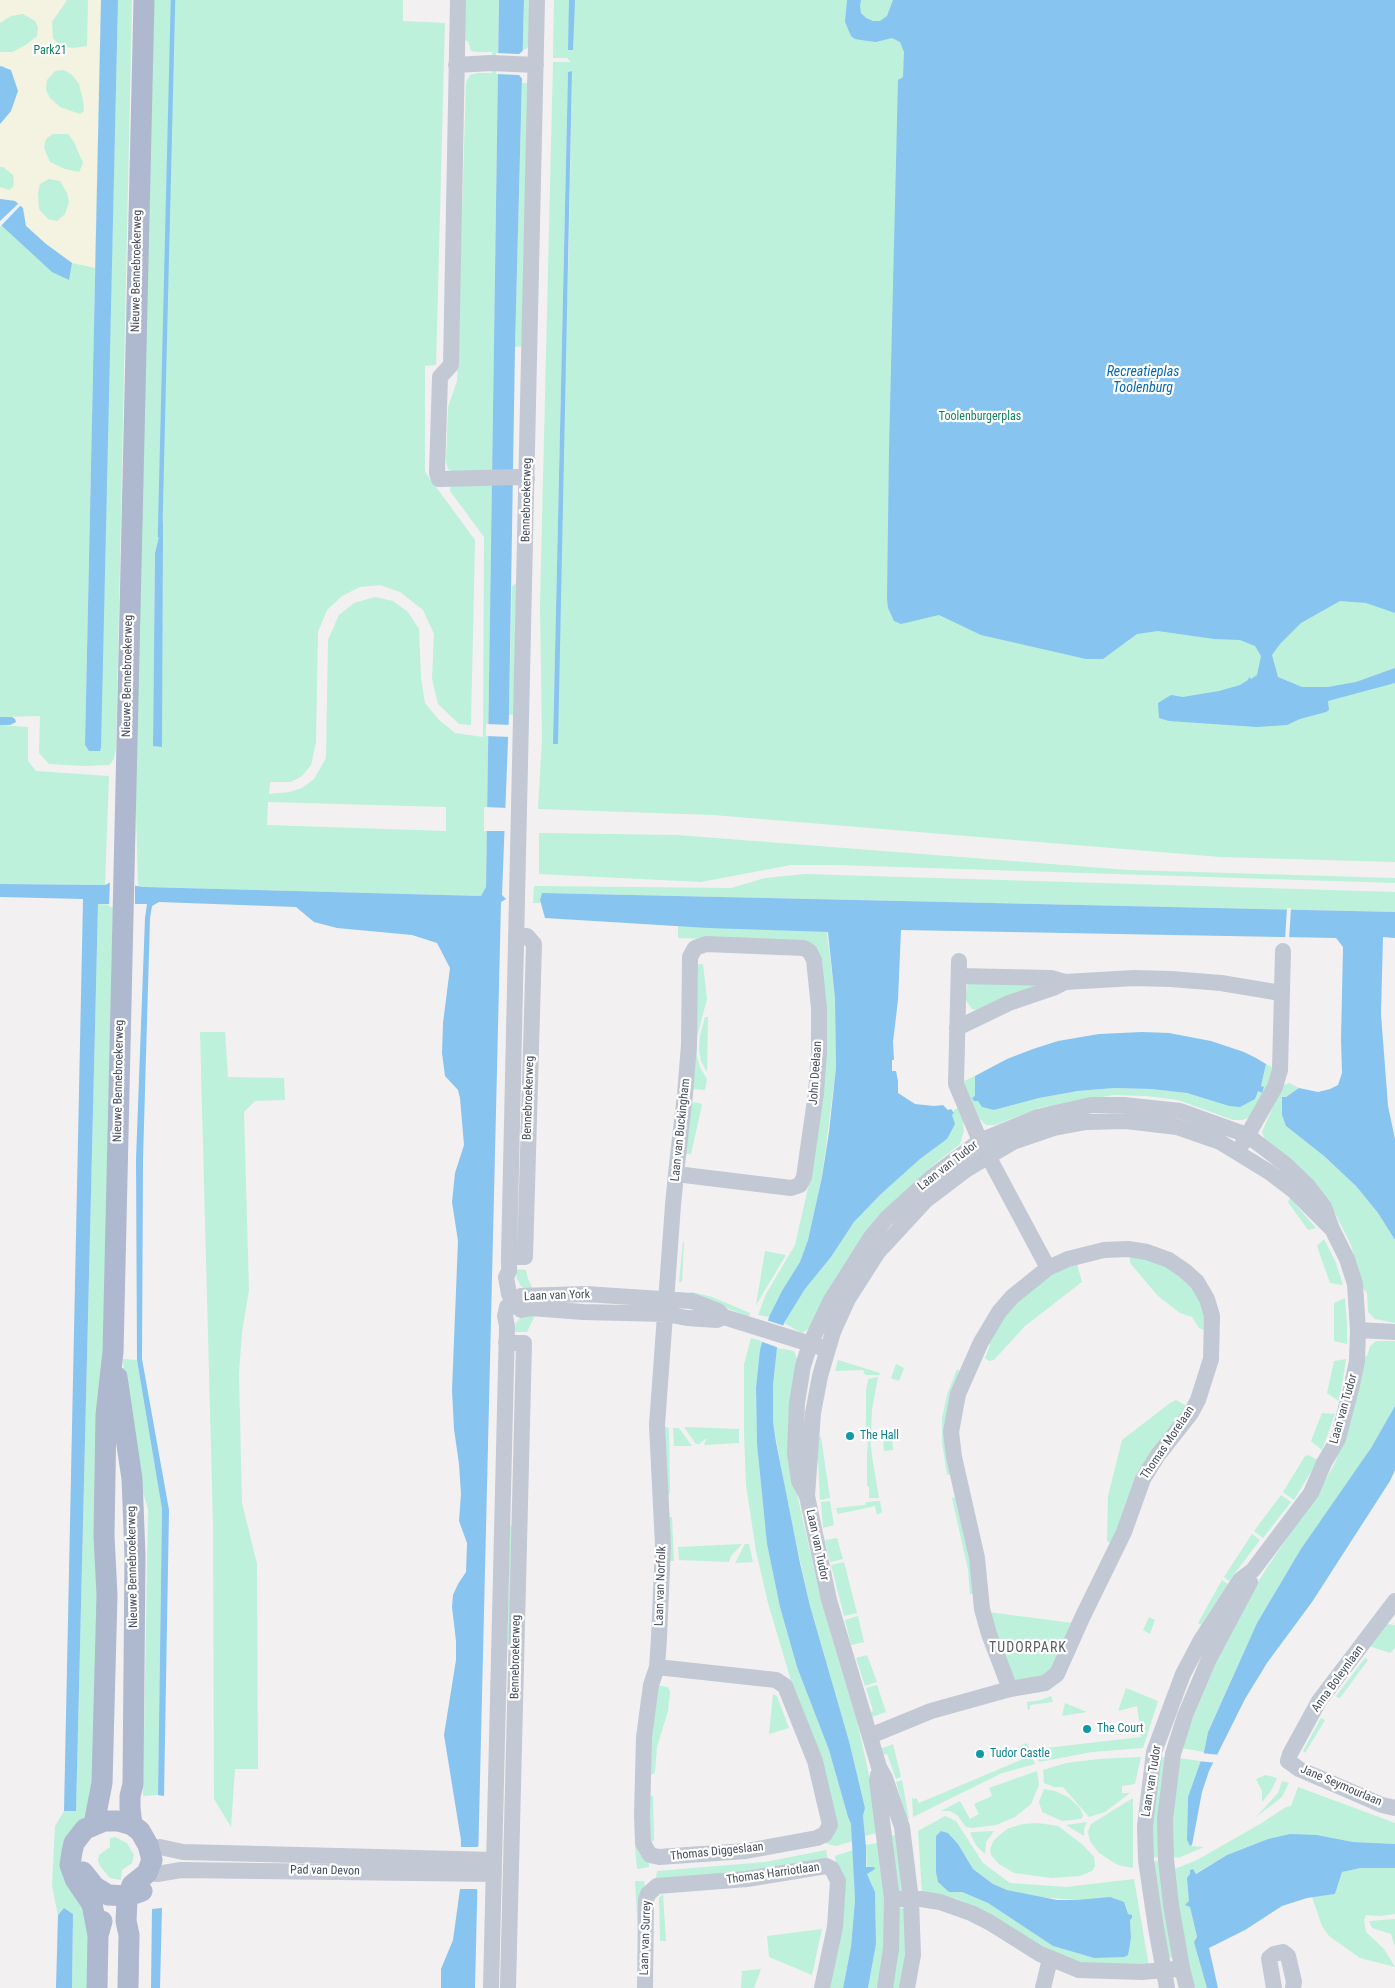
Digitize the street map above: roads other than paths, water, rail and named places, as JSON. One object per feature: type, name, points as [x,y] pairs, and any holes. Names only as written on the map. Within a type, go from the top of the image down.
[{"type":"main road","name":"Nieuwe Bennebroekerweg","points":[[99,1823],[102,1782],[107,1595],[104,1536],[106,1424],[113,1352],[144,0]]},
{"type":"main road","name":"Nieuwe Bennebroekerweg","points":[[113,1352],[124,1415],[132,1479],[135,1555],[134,1784],[139,1798],[138,1823]]},
{"type":"main road","points":[[118,1821],[138,1823],[152,1831],[154,1846],[161,1866],[152,1882],[133,1895],[94,1893],[75,1879],[70,1865],[72,1852],[80,1834],[99,1823],[118,1821]]},
{"type":"main road","points":[[128,1988],[129,1935],[134,1921],[132,1885],[143,1877],[150,1866],[151,1853],[154,1846]]},
{"type":"main road","points":[[94,1893],[92,1904],[98,1935],[97,1988]]},
{"type":"street","points":[[458,0],[451,365],[440,377],[437,472],[439,478],[522,478]]},
{"type":"street","name":"Bennebroekerweg","points":[[491,1988],[489,1867],[506,1343],[507,1326],[518,1302],[509,1264],[524,1258],[534,944],[527,936],[516,936],[522,478],[531,65],[537,0]]},
{"type":"street","points":[[456,65],[491,63],[531,65]]},
{"type":"street","name":"John Deelaan","points":[[676,1174],[791,1188],[800,1185],[804,1177],[818,1068],[818,1008],[814,960],[810,952],[797,946],[706,944],[695,948]]},
{"type":"street","name":"Laan van Buckingham","points":[[667,1306],[676,1174],[690,1021],[690,958],[695,948]]},
{"type":"street","points":[[1238,1151],[1275,1087],[1280,1070],[1283,951]]},
{"type":"street","points":[[1048,1268],[980,1141],[956,1084],[959,968],[1050,978],[1065,982],[1134,978],[1171,979],[1221,983],[1281,993]]},
{"type":"street","points":[[956,1028],[1009,1003],[1065,982]]},
{"type":"street","name":"Laan van Tudor","points":[[807,1496],[799,1481],[795,1453],[795,1426],[803,1366],[810,1344],[831,1300],[871,1237],[886,1219],[932,1177],[980,1141],[1038,1116],[1091,1105],[1124,1104],[1180,1111],[1247,1135],[1286,1164],[1307,1185],[1324,1207],[1332,1229],[1347,1259],[1355,1284],[1358,1330],[1357,1360],[1352,1385],[1338,1439],[1311,1493],[1253,1570],[1240,1580],[1201,1640],[1183,1674],[1154,1752],[1145,1826],[1146,1860],[1167,1988]]},
{"type":"street","name":"Laan van Tudor","points":[[907,1988],[913,1955],[911,1900],[902,1827],[885,1778],[879,1767],[829,1600],[807,1496],[813,1412],[827,1350],[848,1299],[878,1252],[926,1200],[967,1169],[1013,1142],[1054,1128],[1086,1122],[1126,1121],[1177,1127],[1220,1142],[1238,1151],[1294,1191],[1332,1229]]},
{"type":"street","name":"Thomas Morelaan","points":[[870,1736],[938,1709],[1010,1689],[1045,1683],[1057,1674],[1124,1532],[1142,1479],[1198,1400],[1211,1358],[1212,1316],[1207,1299],[1197,1282],[1170,1260],[1147,1252],[1128,1249],[1104,1250],[1076,1256],[1048,1268],[1012,1297],[999,1312],[978,1350],[958,1394],[951,1432],[954,1457],[977,1558],[982,1608],[989,1634],[1010,1689]]},
{"type":"street","name":"Laan van York","points":[[518,1302],[531,1308],[582,1312],[667,1306],[687,1318],[718,1320],[724,1317],[810,1344]]},
{"type":"street","name":"Laan van Norfolk","points":[[650,1855],[643,1843],[644,1737],[651,1685],[657,1667],[663,1564],[657,1425],[667,1306]]},
{"type":"street","points":[[1358,1330],[1395,1332]]},
{"type":"street","name":"Bennebroekerweg","points":[[506,1343],[524,1343],[508,1988]]},
{"type":"street","points":[[810,1344],[827,1350]]},
{"type":"street","name":"Laan van Tudor","points":[[1188,1988],[1182,1968],[1168,1887],[1166,1859],[1164,1819],[1173,1754],[1185,1716],[1209,1659],[1248,1588],[1253,1570]]},
{"type":"street","name":"Anna Boleynlaan","points":[[1288,1761],[1319,1701],[1392,1611]]},
{"type":"street","name":"Thomas Diggeslaan","points":[[650,1855],[659,1857],[746,1851],[817,1838],[825,1834],[830,1825],[816,1761],[788,1690],[781,1683],[776,1680],[657,1667]]},
{"type":"street","points":[[1154,1752],[1173,1754]]},
{"type":"street","name":"Jane Seymourlaan","points":[[1288,1761],[1299,1769],[1382,1805],[1395,1808]]},
{"type":"street","name":"Laan van Tudor","points":[[879,1767],[877,1781],[892,1899],[891,1949],[884,1988]]},
{"type":"street","name":"Pad van Devon","points":[[154,1846],[182,1852],[489,1867]]},
{"type":"street","name":"Pad van Devon","points":[[157,1874],[180,1870],[450,1866]]},
{"type":"street","name":"Thomas Harriotlaan","points":[[652,1890],[662,1886],[747,1879],[826,1866],[832,1869],[838,1881],[835,1927],[822,1988]]},
{"type":"street","name":"Laan van Surrey","points":[[644,1988],[646,1900],[652,1890]]},
{"type":"street","points":[[892,1899],[921,1899],[940,1902],[971,1913],[1040,1954],[1079,1970],[1128,1972],[1182,1968]]},
{"type":"street","points":[[1274,1988],[1270,1958],[1274,1954],[1283,1952],[1288,1956],[1294,1982],[1293,1988]]},
{"type":"street","points":[[1043,1988],[1050,1959]]},
{"type":"water","points":[[101,0],[118,0],[101,748],[100,751],[89,751],[85,745]]},
{"type":"water","points":[[499,0],[524,0],[515,347],[509,714],[502,895],[506,899],[501,902],[475,1988],[441,1988],[441,1969],[453,1940],[460,1889],[461,1840],[444,1735],[456,1660],[452,1607],[453,1595],[466,1572],[467,1543],[459,1521],[461,1494],[452,1390],[458,1241],[452,1202],[455,1173],[464,1145],[460,1098],[458,1090],[445,1076],[442,1053],[443,1023],[450,968],[437,943],[412,935],[337,928],[314,922],[296,907],[159,902],[152,906],[150,918],[143,1159],[142,1359],[169,1510],[164,1796],[158,1795],[162,1509],[137,1360],[136,1159],[147,904],[98,904],[76,1811],[64,1811],[83,899],[0,897],[0,884],[105,885],[111,882],[144,887],[481,896],[486,887]]},
{"type":"water","points":[[569,0],[575,0],[573,50],[568,50]]},
{"type":"water","name":"Recreatieplas Toolenburg","points":[[847,0],[861,0],[861,13],[873,21],[880,21],[887,16],[893,0],[1395,0],[1395,613],[1366,603],[1340,601],[1301,623],[1272,655],[1278,677],[1302,687],[1328,687],[1356,682],[1395,668],[1395,683],[1328,701],[1329,710],[1326,712],[1300,719],[1287,725],[1257,727],[1169,721],[1159,718],[1158,703],[1171,695],[1183,697],[1219,691],[1240,685],[1248,680],[1249,677],[1251,679],[1257,675],[1261,656],[1255,646],[1240,640],[1214,639],[1158,631],[1137,634],[1103,659],[1086,659],[981,635],[939,615],[901,624],[894,621],[888,608],[887,598],[889,450],[898,80],[903,77],[904,52],[900,42],[892,38],[876,42],[855,39],[851,36],[845,22]]},
{"type":"water","points":[[0,66],[11,70],[18,91],[11,111],[0,124]]},
{"type":"water","points":[[572,71],[558,744],[553,744],[568,72]]},
{"type":"water","points":[[0,199],[15,201],[23,208],[26,226],[72,263],[69,280],[52,272],[0,224]]},
{"type":"water","points":[[163,520],[162,747],[153,746],[155,553]]},
{"type":"water","points":[[0,717],[12,717],[16,722],[10,725],[0,725]]},
{"type":"water","points":[[542,893],[1395,912],[1395,938],[1383,937],[1381,1014],[1388,1106],[1395,1139],[1395,1240],[1378,1213],[1356,1186],[1324,1156],[1286,1126],[1282,1115],[1282,1097],[1286,1097],[1299,1088],[1318,1092],[1330,1089],[1338,1085],[1342,1073],[1343,947],[1336,938],[901,930],[898,1000],[893,1042],[894,1060],[892,1060],[892,1071],[896,1071],[898,1081],[898,1093],[915,1104],[943,1105],[948,1110],[951,1109],[954,1113],[952,1115],[955,1124],[947,1139],[920,1159],[881,1194],[854,1222],[831,1257],[805,1289],[784,1323],[777,1348],[773,1385],[773,1421],[776,1442],[800,1563],[810,1606],[849,1741],[865,1808],[863,1816],[866,1867],[874,1867],[875,1869],[867,1874],[875,1892],[876,1944],[868,1988],[843,1988],[851,1947],[855,1900],[851,1824],[829,1750],[797,1667],[780,1607],[767,1544],[757,1444],[756,1388],[760,1350],[769,1317],[800,1262],[808,1240],[822,1177],[829,1132],[836,1068],[835,999],[828,932],[708,928],[545,918],[540,900]]},
{"type":"water","points":[[1169,1033],[1211,1041],[1256,1058],[1266,1064],[1261,1086],[1264,1087],[1262,1093],[1258,1091],[1255,1099],[1240,1107],[1229,1106],[1187,1093],[1151,1089],[1114,1088],[1078,1091],[1039,1098],[994,1110],[982,1107],[978,1101],[974,1101],[972,1098],[975,1096],[975,1076],[1007,1059],[1058,1041],[1099,1034]]},
{"type":"water","points":[[1395,1406],[1395,1470],[1390,1481],[1312,1602],[1267,1663],[1245,1699],[1209,1771],[1202,1792],[1192,1845],[1190,1846],[1187,1840],[1188,1797],[1204,1752],[1208,1732],[1257,1623],[1301,1549],[1371,1448]]},
{"type":"water","points":[[941,1831],[948,1833],[958,1844],[973,1869],[993,1884],[1007,1890],[1057,1900],[1110,1897],[1124,1902],[1128,1914],[1132,1915],[1128,1955],[1124,1957],[1094,1958],[1053,1946],[988,1903],[962,1892],[949,1892],[938,1882],[936,1872],[936,1836]]},
{"type":"water","points":[[1290,1834],[1317,1835],[1353,1842],[1395,1844],[1395,1868],[1361,1868],[1342,1872],[1335,1894],[1307,1898],[1282,1906],[1245,1930],[1209,1948],[1218,1988],[1207,1988],[1194,1942],[1197,1937],[1190,1907],[1185,1905],[1189,1901],[1187,1878],[1190,1870],[1193,1869],[1196,1874],[1227,1855],[1268,1839]]},
{"type":"water","points":[[64,1908],[73,1914],[72,1988],[56,1988],[58,1915]]},
{"type":"water","points":[[162,1908],[160,1988],[151,1988],[152,1909]]},
{"type":"waterway","points":[[160,536],[173,0]]},
{"type":"place","name":"The Hall","points":[[850,1436]]},
{"type":"place","name":"The Court","points":[[1087,1729]]},
{"type":"place","name":"Tudor Castle","points":[[980,1754]]},
{"type":"district","name":"TUDORPARK","points":[[1028,1648]]},
{"type":"park label","name":"Park21","points":[[50,51]]},
{"type":"park label","name":"Toolenburgerplas","points":[[980,417]]}]
